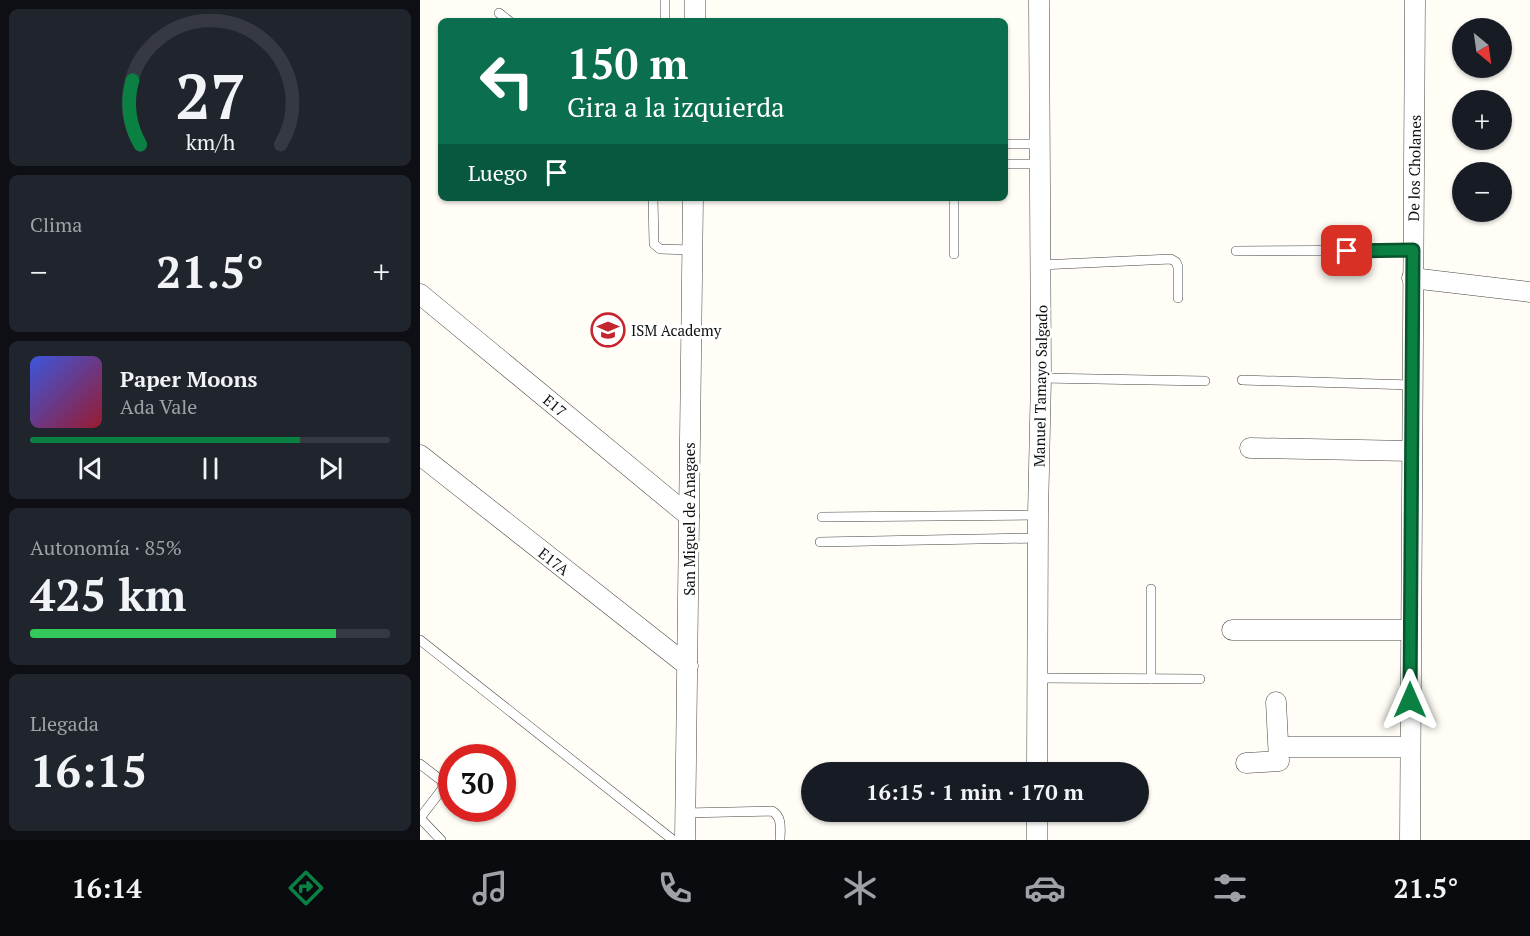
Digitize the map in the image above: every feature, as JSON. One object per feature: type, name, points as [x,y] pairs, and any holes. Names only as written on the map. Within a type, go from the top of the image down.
[{"type":"street","points":[[695,0],[695,18]]},
{"type":"street","name":"Manuel Tamayo Salgado","points":[[1037,762],[1041,378],[1039,0]]},
{"type":"street","name":"De los Cholanes","points":[[1410,840],[1415,0]]},
{"type":"street","name":"San Miguel de Anagaes","points":[[685,840],[693,201]]},
{"type":"street","points":[[1412,278],[1530,292]]},
{"type":"street","name":"E17","points":[[420,294],[689,516]]},
{"type":"street","points":[[1250,448],[1412,451]]},
{"type":"street","name":"E17A","points":[[420,456],[688,666]]},
{"type":"street","points":[[1232,630],[1410,630]]},
{"type":"street","points":[[1246,763],[1279,761],[1276,702]]},
{"type":"street","points":[[1279,747],[1410,747]]},
{"type":"street","points":[[1037,822],[1037,840]]},
{"type":"lane","points":[[665,0],[665,18]]},
{"type":"lane","points":[[499,13],[505,18]]},
{"type":"lane","points":[[1008,145],[1039,154]]},
{"type":"lane","points":[[1008,163],[1039,154]]},
{"type":"lane","points":[[653,201],[654,244],[660,249],[692,250]]},
{"type":"lane","points":[[954,201],[954,254]]},
{"type":"lane","points":[[1236,251],[1413,250]]},
{"type":"lane","points":[[1040,265],[1171,259],[1178,267],[1178,298]]},
{"type":"lane","points":[[1041,378],[1205,381]]},
{"type":"lane","points":[[1242,380],[1412,385]]},
{"type":"lane","points":[[822,517],[1038,515]]},
{"type":"lane","points":[[820,542],[1038,538]]},
{"type":"lane","points":[[1151,589],[1151,679]]},
{"type":"lane","points":[[420,640],[673,840]]},
{"type":"lane","points":[[1037,678],[1200,679]]},
{"type":"lane","points":[[420,764],[443,784],[443,788],[420,818],[441,840]]},
{"type":"lane","points":[[686,813],[772,811],[780,820],[780,840]]},
{"type":"place","name":"ISM Academy","points":[[608,330]]},
{"type":"route","points":[[1347,251],[1413,250],[1410,700]]}]
